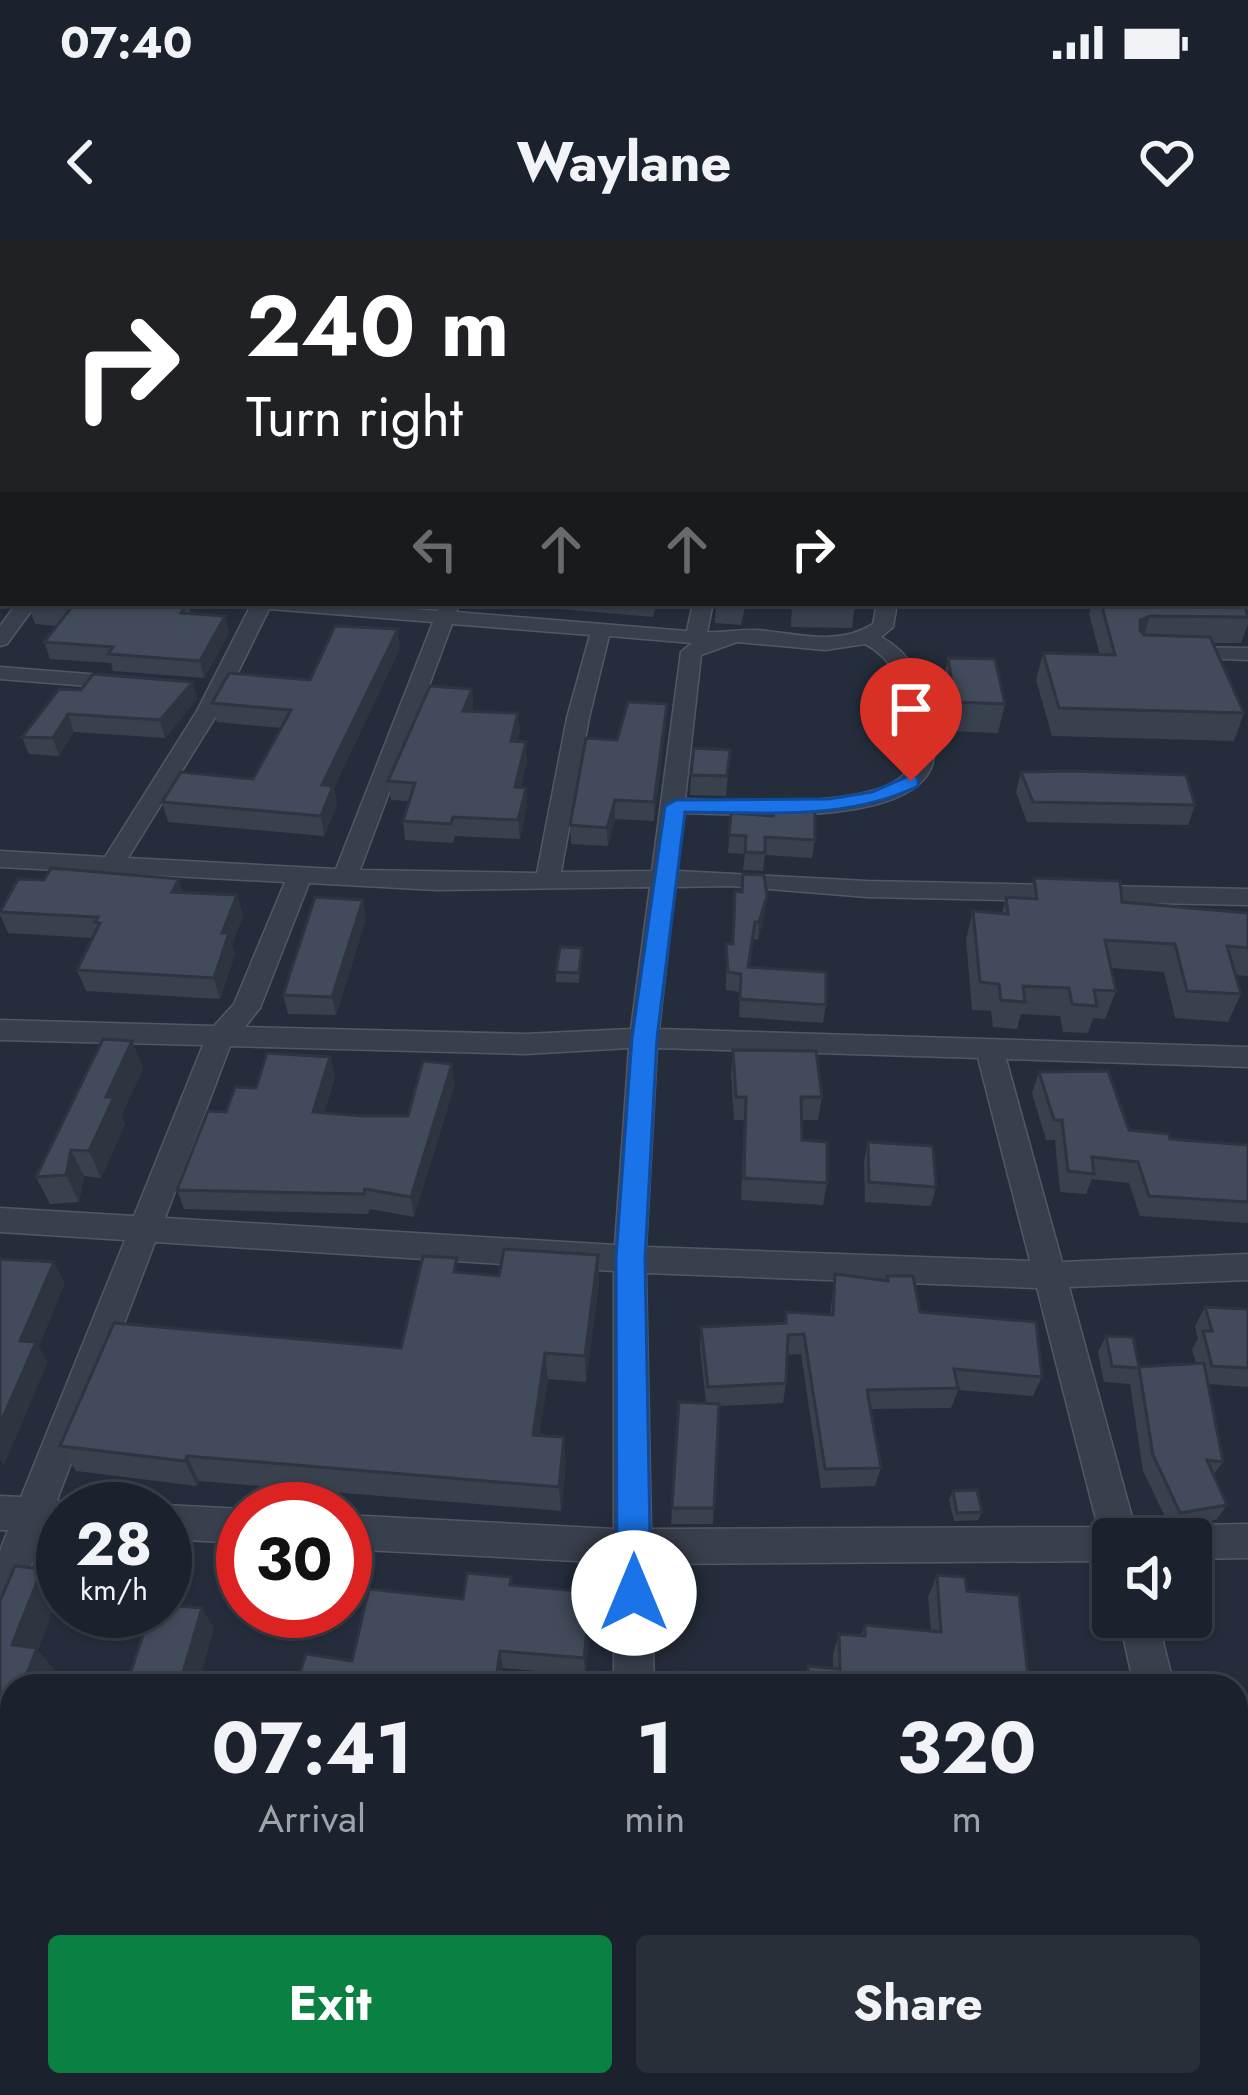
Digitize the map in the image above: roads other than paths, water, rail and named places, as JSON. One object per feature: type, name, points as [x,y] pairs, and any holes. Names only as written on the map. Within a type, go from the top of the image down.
[{"type":"street","points":[[4,630],[24,606]]},
{"type":"street","points":[[112,865],[208,689],[263,606]]},
{"type":"street","points":[[343,606],[448,610],[706,638],[835,643],[869,639],[884,628],[887,606]]},
{"type":"street","points":[[703,606],[706,638]]},
{"type":"street","points":[[345,878],[448,610]]},
{"type":"street","points":[[548,878],[578,718],[601,629]]},
{"type":"street","points":[[634,1674],[630,1258],[644,1038],[676,806],[691,652],[706,638]]},
{"type":"street","points":[[676,806],[829,805],[878,797],[911,781],[925,751],[909,670],[892,650],[869,639]]},
{"type":"street","points":[[1164,653],[1248,653]]},
{"type":"street","points":[[0,673],[153,685]]},
{"type":"street","points":[[0,860],[437,882],[730,878],[867,890],[1248,897]]},
{"type":"street","points":[[0,1598],[220,1037],[246,1008],[300,875]]},
{"type":"street","points":[[0,1030],[525,1044],[644,1038],[1248,1058]]},
{"type":"street","points":[[989,1051],[1052,1275],[1111,1518]]},
{"type":"street","points":[[0,1220],[630,1258],[1052,1275],[1248,1267]]},
{"type":"street","points":[[372,1533],[634,1546],[1092,1541]]},
{"type":"street","points":[[1212,1542],[1248,1541]]},
{"type":"street","points":[[1143,1638],[1151,1674]]}]
